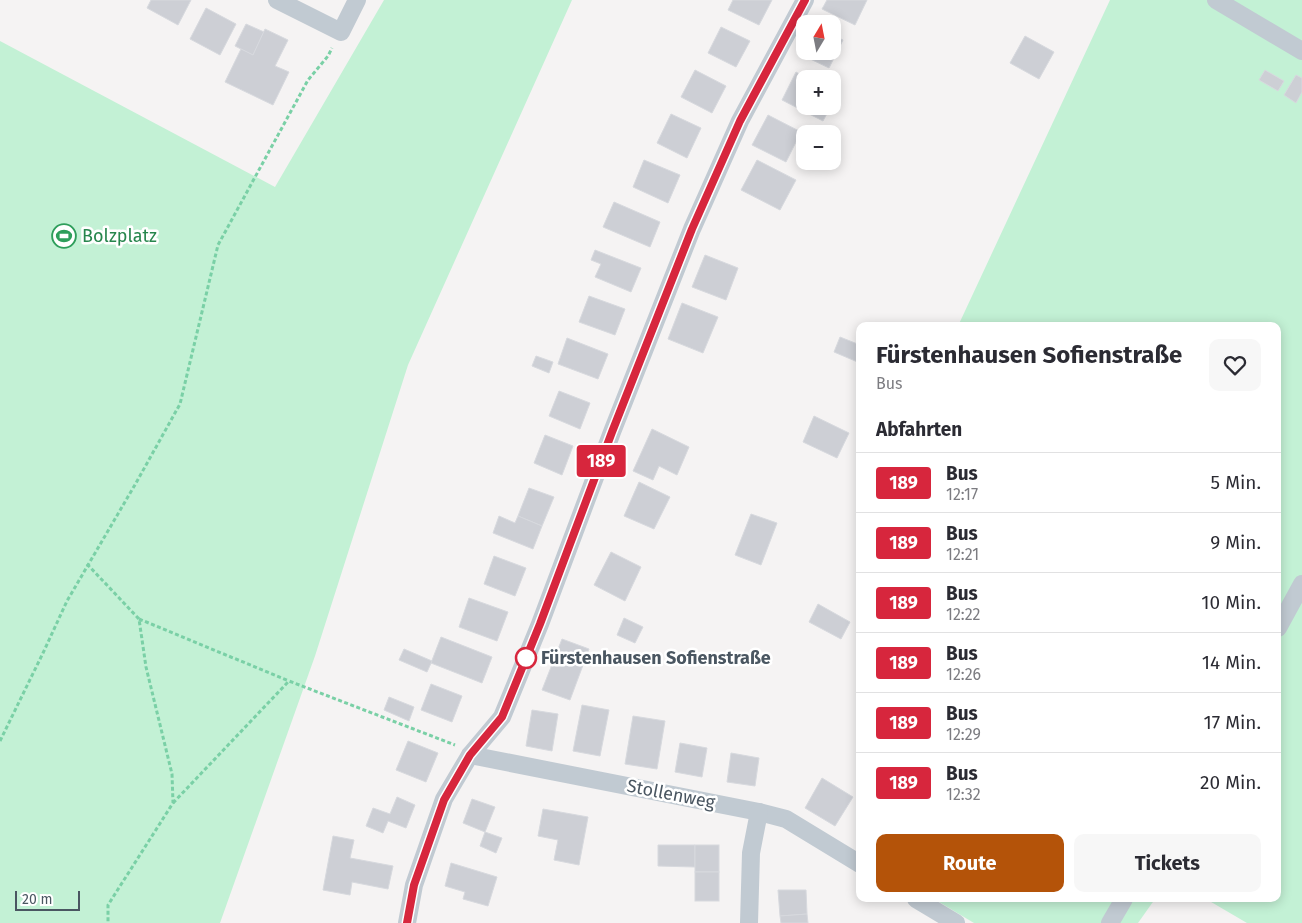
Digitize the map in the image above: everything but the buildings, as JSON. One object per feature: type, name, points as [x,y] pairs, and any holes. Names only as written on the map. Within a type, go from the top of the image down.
[{"type":"street","points":[[278,0],[340,32],[356,0]]},
{"type":"street","points":[[407,923],[414,885],[444,800],[470,755],[502,717],[540,624],[612,432],[692,229],[740,121],[805,0]]},
{"type":"street","points":[[1216,0],[1295,47]]},
{"type":"street","points":[[1281,622],[1302,584]]},
{"type":"street","name":"Stollenweg","points":[[470,755],[759,812],[786,820],[856,862]]},
{"type":"street","points":[[749,923],[751,853],[759,812]]},
{"type":"street","points":[[921,902],[956,923]]},
{"type":"street","points":[[1110,923],[1122,902]]},
{"type":"path","points":[[0,741],[44,653],[66,601],[180,404],[218,245],[308,80],[328,56],[340,32]]},
{"type":"path","points":[[87,564],[139,619],[289,681],[455,745]]},
{"type":"path","points":[[139,619],[146,667],[172,774],[173,803]]},
{"type":"path","points":[[108,923],[108,905],[173,803],[289,681]]},
{"type":"green space","points":[[384,0],[572,0],[408,365],[315,656],[220,923],[0,923],[0,41],[275,187]]},
{"type":"green space","points":[[1110,0],[1302,0],[1302,923],[1247,923],[1211,902],[1281,902],[1281,322],[960,322]]},
{"type":"green space","points":[[939,902],[1153,902],[1138,923],[974,923]]},
{"type":"bus line","name":"189","points":[[407,923],[414,885],[444,800],[470,755],[502,717],[540,624],[612,432],[692,229],[740,121],[805,0]]},
{"type":"place","name":"Bolzplatz","points":[[64,236]]},
{"type":"place","name":"Fürstenhausen Sofienstraße","points":[[526,658]]}]
